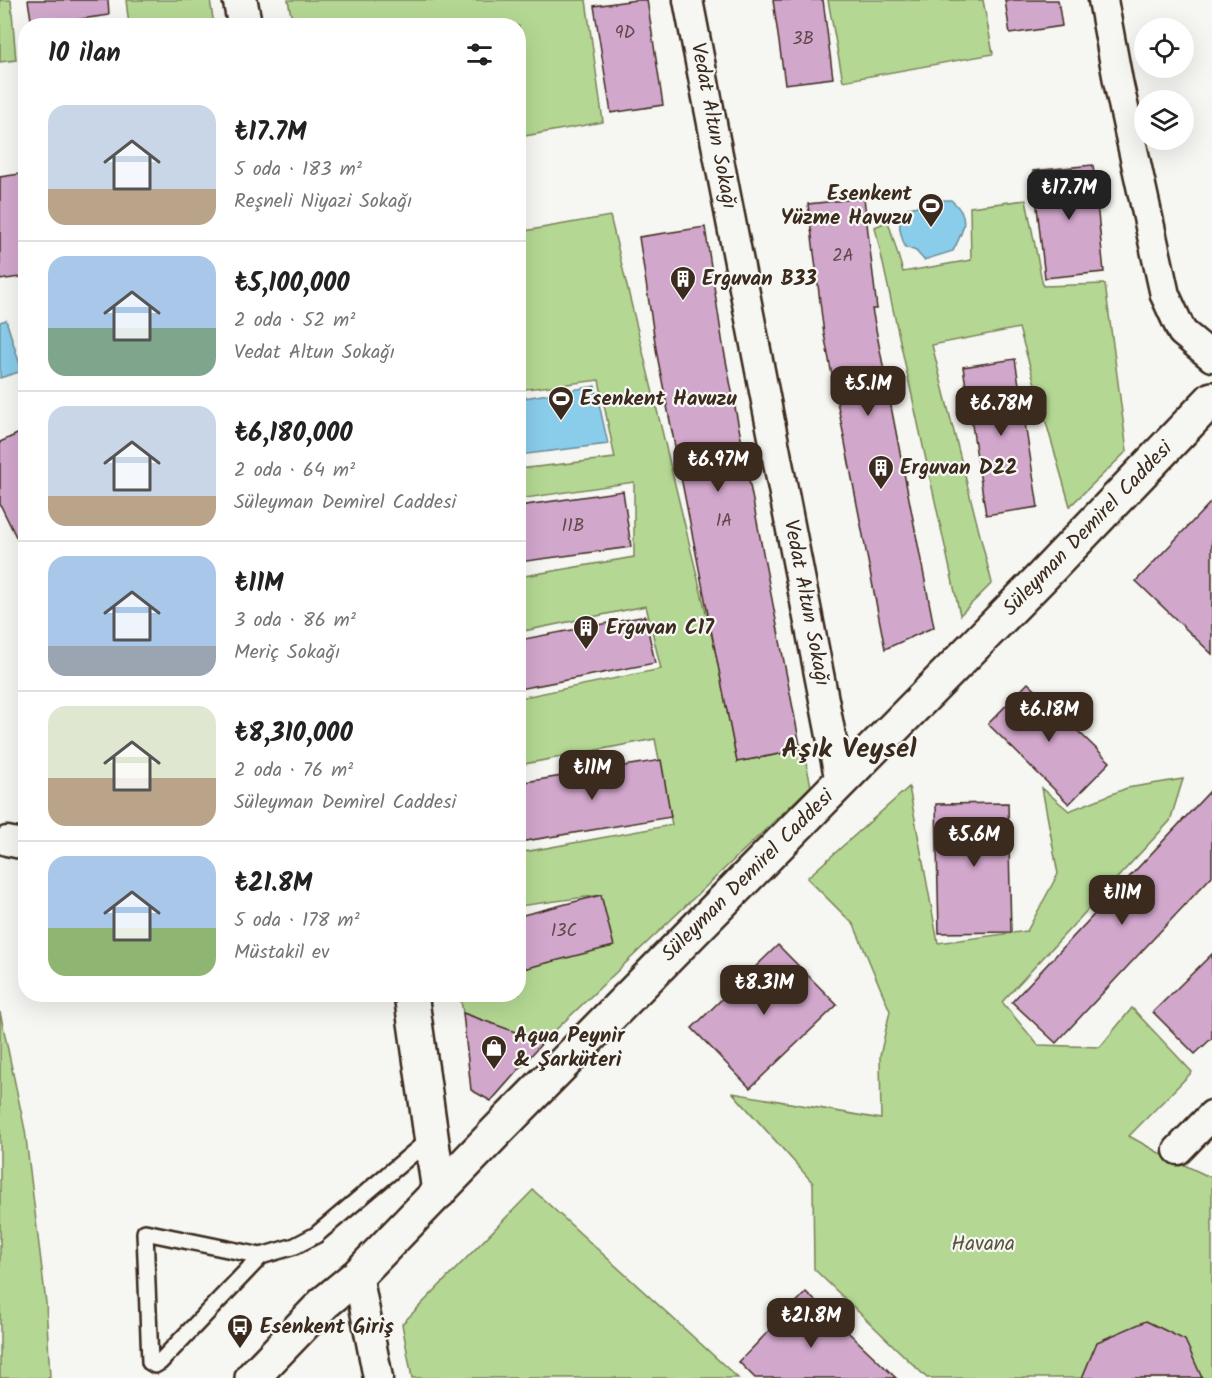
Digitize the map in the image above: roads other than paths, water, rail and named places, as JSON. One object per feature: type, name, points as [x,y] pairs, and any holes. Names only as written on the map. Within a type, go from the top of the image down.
[{"type":"main road","points":[[240,0],[243,18]]},
{"type":"main road","name":"Süleyman Demirel Caddesi","points":[[252,1378],[324,1303],[358,1275],[1040,579],[1212,399]]},
{"type":"main road","points":[[412,1002],[439,1192]]},
{"type":"main road","name":"Süleyman Demirel Caddesi","points":[[271,1378],[335,1310],[358,1275]]},
{"type":"street","name":"Vedat Altun Sokağı","points":[[688,0],[840,782]]},
{"type":"street","points":[[1103,0],[1118,81],[1165,295],[1182,332],[1212,357]]},
{"type":"street","points":[[1178,1150],[1212,1115]]},
{"type":"street","points":[[358,1275],[378,1378]]},
{"type":"lane","points":[[261,1256],[159,1363],[155,1365],[150,1362],[145,1232],[261,1256],[295,1246],[316,1235],[431,1138]]},
{"type":"water","name":"Esenkent Yüzme Havuzu","points":[[951,200],[962,212],[964,224],[962,231],[953,251],[924,260],[916,251],[905,247],[900,232],[900,219],[905,209]]},
{"type":"water","points":[[6,320],[18,358],[18,372],[0,378],[0,322]]},
{"type":"water","name":"Esenkent Havuzu","points":[[595,386],[608,444],[526,454],[526,398]]},
{"type":"place","name":"Esenkent Yüzme Havuzu","points":[[931,229]]},
{"type":"place","name":"Erguvan B33","points":[[683,302]]},
{"type":"place","name":"Esenkent Havuzu","points":[[561,422]]},
{"type":"place","name":"Erguvan D22","points":[[881,491]]},
{"type":"place","name":"Erguvan C17","points":[[586,651]]},
{"type":"place","name":"Aqua Peynir & Şarküteri","points":[[494,1071]]},
{"type":"place","name":"Esenkent Giriş","points":[[240,1350]]},
{"type":"district","name":"Aşık Veysel","points":[[849,749]]},
{"type":"park label","name":"Havana","points":[[983,1244]]}]
